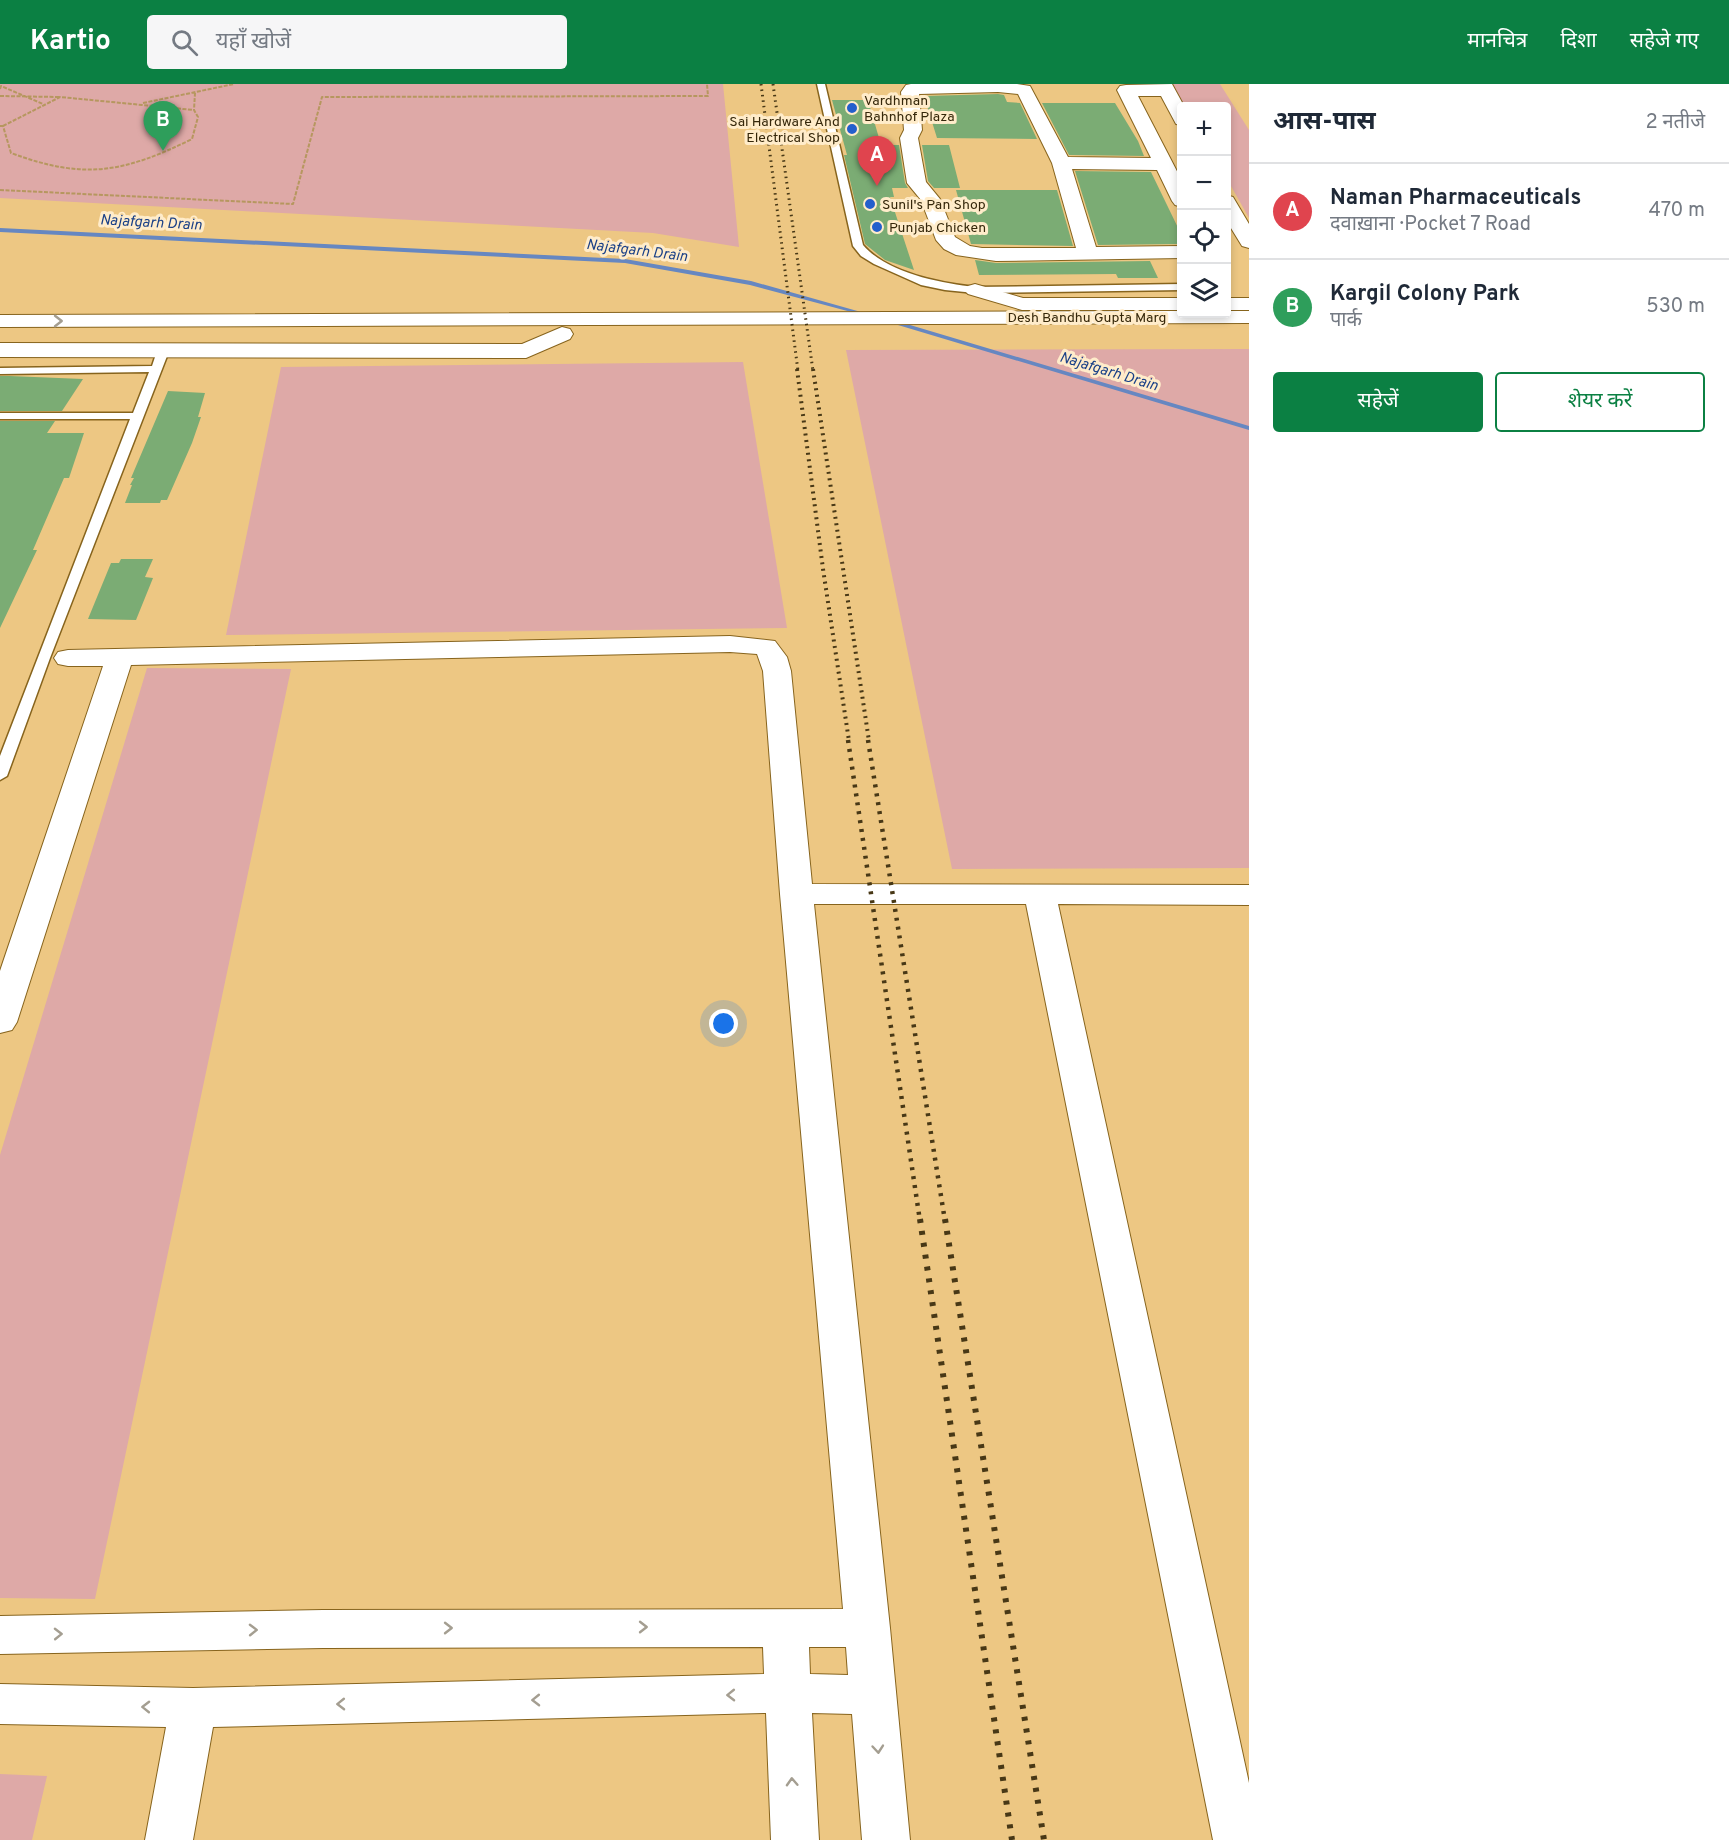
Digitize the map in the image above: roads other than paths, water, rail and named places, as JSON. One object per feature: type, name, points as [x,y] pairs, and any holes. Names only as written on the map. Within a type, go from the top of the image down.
[{"type":"street","points":[[1088,253],[1060,163],[1024,90],[920,87],[912,89],[910,92],[913,130],[909,138],[917,183],[927,192],[946,240],[952,246],[977,254],[996,255],[1177,252]]},
{"type":"street","points":[[1177,111],[1164,87],[1125,90],[1177,191]]},
{"type":"street","points":[[1060,163],[1163,164]]},
{"type":"street","points":[[1231,208],[1249,242]]},
{"type":"street","points":[[1231,252],[1249,251]]},
{"type":"street","points":[[975,290],[1022,304],[1141,303],[1177,309]]},
{"type":"street","points":[[1231,304],[1249,304]]},
{"type":"street","name":"Desh Bandhu Gupta Marg","points":[[0,321],[786,320],[960,318],[1177,310]]},
{"type":"street","name":"Desh Bandhu Gupta Marg","points":[[1231,315],[1249,317]]},
{"type":"street","name":"Desh Bandhu Gupta Marg","points":[[0,336],[1249,333]]},
{"type":"street","points":[[0,350],[160,360],[526,351],[562,334]]},
{"type":"street","points":[[56,658],[730,644],[765,647],[773,657],[777,671],[886,1840]]},
{"type":"street","points":[[0,1023],[119,658]]},
{"type":"street","points":[[796,894],[1249,895]]},
{"type":"street","points":[[1040,896],[1237,1840]]},
{"type":"street","points":[[785,1627],[795,1840]]},
{"type":"street","points":[[0,1635],[335,1629],[868,1628]]},
{"type":"street","points":[[0,1704],[193,1708],[788,1693],[873,1695]]},
{"type":"street","points":[[169,1840],[193,1708]]},
{"type":"lane","points":[[821,84],[858,246],[865,254],[878,262],[925,284],[975,290],[1177,287]]},
{"type":"lane","points":[[0,371],[160,360],[138,417],[56,658],[0,776]]},
{"type":"lane","points":[[0,416],[138,417]]},
{"type":"waterway","name":"Najafgarh Drain","points":[[0,230],[625,261],[751,283],[872,316]]},
{"type":"waterway","name":"Najafgarh Drain","points":[[890,321],[1249,428]]},
{"type":"railway","points":[[761,84],[798,371]]},
{"type":"railway","points":[[773,84],[813,371]]},
{"type":"railway","points":[[797,369],[823,569],[849,741]]},
{"type":"railway","points":[[813,369],[869,741]]},
{"type":"railway","points":[[848,740],[920,1221]]},
{"type":"railway","points":[[868,740],[945,1221]]},
{"type":"railway","points":[[920,1219],[1012,1840]]},
{"type":"railway","points":[[945,1219],[1044,1840]]},
{"type":"place","name":"Vardhman Bahnhof Plaza","points":[[852,108]]},
{"type":"place","name":"Sai Hardware And Electrical Shop","points":[[852,129]]},
{"type":"place","name":"Kargil Colony Park","points":[[163,151]]},
{"type":"place","name":"Naman Pharmaceuticals","points":[[877,186]]},
{"type":"place","name":"Sunil's Pan Shop","points":[[870,204]]},
{"type":"place","name":"Punjab Chicken","points":[[877,227]]}]
